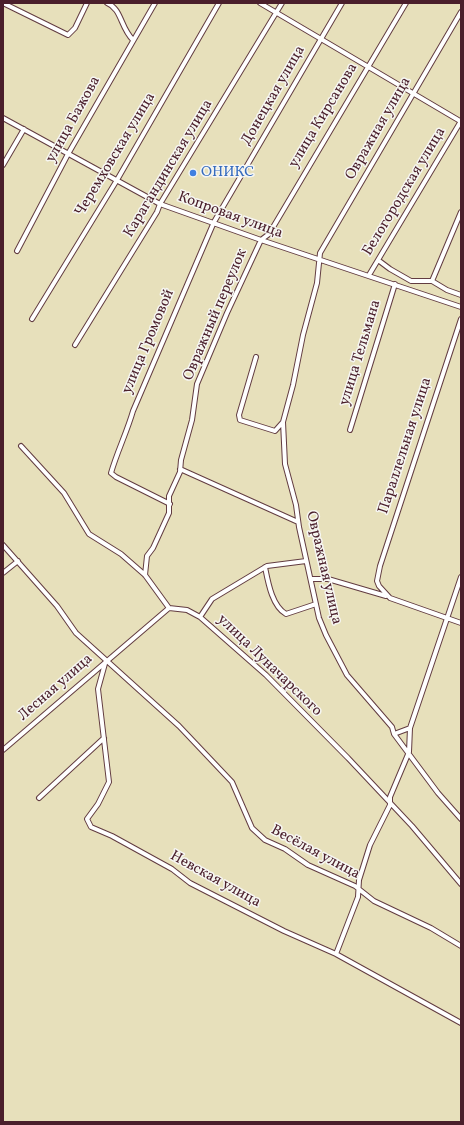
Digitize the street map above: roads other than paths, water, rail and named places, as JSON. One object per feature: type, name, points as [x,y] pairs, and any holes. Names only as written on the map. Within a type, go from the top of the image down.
[{"type":"street","points":[[3,3],[68,35],[75,28],[87,3]]},
{"type":"street","points":[[107,3],[116,9],[126,33],[133,40]]},
{"type":"street","name":"улица Бажова","points":[[17,251],[68,154],[154,3]]},
{"type":"street","name":"Черемховская улица","points":[[32,319],[117,180],[219,3]]},
{"type":"street","points":[[260,3],[461,121]]},
{"type":"street","name":"Карагандинская улица","points":[[75,345],[119,276],[157,212],[160,204],[282,3]]},
{"type":"street","name":"Донецкая улица","points":[[214,222],[342,3]]},
{"type":"street","name":"улица Кирсанова","points":[[261,240],[269,234],[406,3]]},
{"type":"street","name":"Овражная улица","points":[[461,12],[320,253],[318,260],[317,283],[303,335],[293,385],[283,422],[285,464],[296,505],[298,522],[306,561],[312,579],[316,604],[326,635],[347,675],[392,727],[394,734],[409,752],[438,793],[461,819]]},
{"type":"street","name":"Копровая улица","points":[[3,118],[160,204],[318,260],[369,275],[461,307]]},
{"type":"street","name":"Белогородская улица","points":[[369,275],[461,121]]},
{"type":"street","points":[[3,164],[24,129]]},
{"type":"street","points":[[432,281],[461,212]]},
{"type":"street","name":"улица Громовой","points":[[170,504],[116,477],[111,473],[127,434],[133,411],[214,222]]},
{"type":"street","name":"Овражный переулок","points":[[145,575],[147,556],[153,548],[169,513],[169,496],[180,471],[180,460],[192,420],[197,384],[227,313],[261,240]]},
{"type":"street","points":[[378,260],[411,281],[432,281],[447,290],[461,295]]},
{"type":"street","name":"улица Тельмана","points":[[350,430],[395,284]]},
{"type":"street","name":"Параллельная улица","points":[[390,598],[379,586],[378,581],[380,566],[461,319]]},
{"type":"street","points":[[256,357],[239,415],[240,420],[275,430],[283,422]]},
{"type":"street","points":[[21,446],[64,493],[89,534],[121,554],[145,575],[169,608]]},
{"type":"street","points":[[180,471],[298,522]]},
{"type":"street","points":[[3,545],[57,606],[76,633],[106,660],[98,689],[104,738],[39,798]]},
{"type":"street","points":[[3,573],[18,561]]},
{"type":"street","points":[[200,617],[212,599],[229,587],[265,567],[306,561]]},
{"type":"street","points":[[265,567],[269,588],[281,611],[286,614],[316,604]]},
{"type":"street","points":[[336,954],[358,897],[359,880],[370,845],[390,805],[390,797],[409,752],[410,728],[461,577]]},
{"type":"street","points":[[312,579],[328,579],[347,583],[461,623]]},
{"type":"street","name":"Лесная улица","points":[[3,750],[106,660],[169,608]]},
{"type":"street","name":"улица Луначарского","points":[[169,608],[187,610],[200,617],[266,675],[348,758],[390,805],[412,826],[461,884]]},
{"type":"street","name":"Весёлая улица","points":[[106,660],[179,726],[232,782],[252,828],[257,835],[285,849],[308,865],[355,886],[374,902],[431,928],[461,946]]},
{"type":"street","points":[[394,734],[410,728]]},
{"type":"street","name":"Невская улица","points":[[104,738],[109,782],[98,804],[87,819],[91,827],[125,843],[172,869],[190,883],[284,931],[336,954],[461,1022]]},
{"type":"place","name":"ОНИКС","points":[[193,173]]}]
